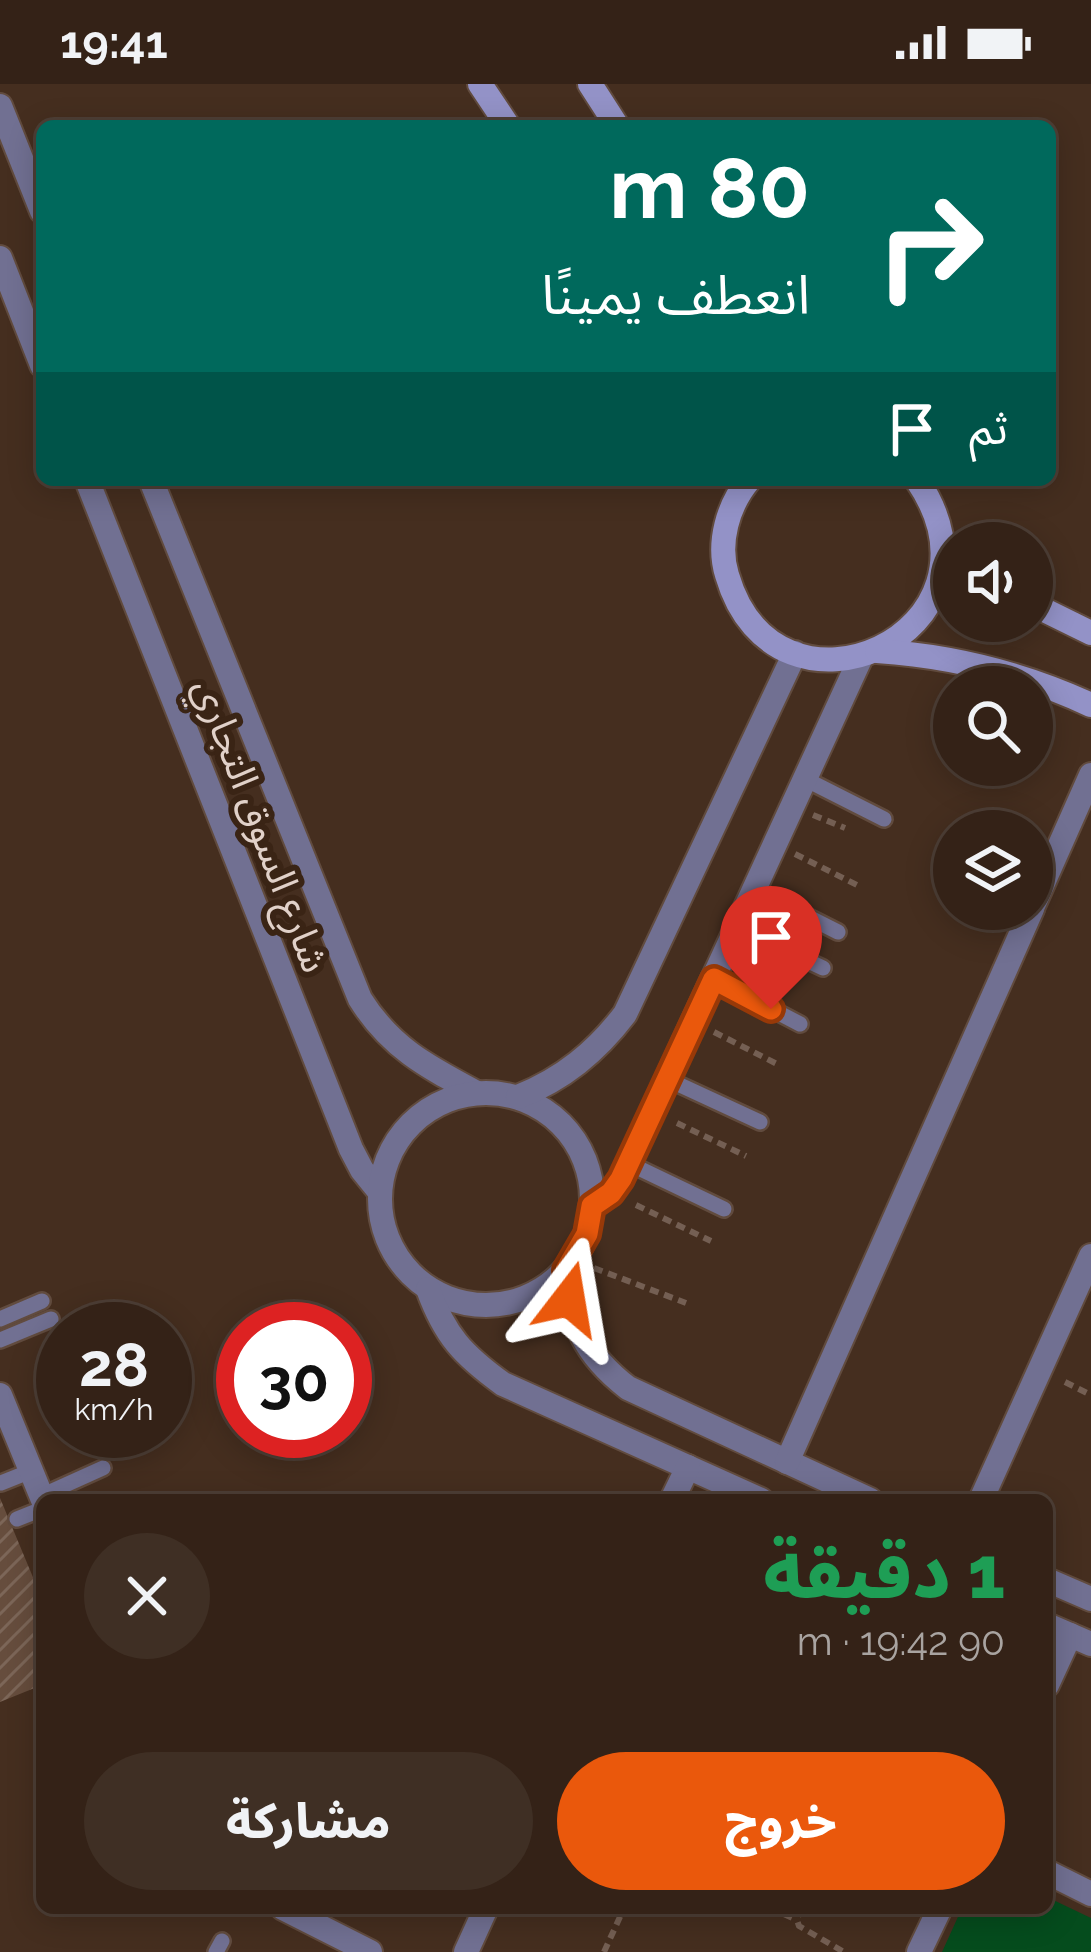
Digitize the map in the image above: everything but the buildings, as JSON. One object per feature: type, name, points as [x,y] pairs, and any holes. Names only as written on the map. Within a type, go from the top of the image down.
[{"type":"street","points":[[480,84],[504,120]]},
{"type":"street","points":[[590,84],[613,120]]},
{"type":"street","points":[[0,106],[36,196]]},
{"type":"street","points":[[0,258],[36,350]]},
{"type":"street","name":"شارع السوق التجاري","points":[[89,486],[351,1149],[380,1191]]},
{"type":"street","name":"شارع السوق التجاري","points":[[153,486],[360,999],[407,1054],[475,1092]]},
{"type":"street","points":[[743,486],[727,524],[724,567],[748,620],[769,640],[817,659],[924,654],[988,667],[1091,705]]},
{"type":"street","points":[[921,486],[939,522]]},
{"type":"street","points":[[602,1199],[574,1139],[558,1121],[518,1097],[475,1092],[428,1108],[409,1124],[384,1167],[380,1191],[383,1228],[400,1263],[428,1289],[455,1301],[485,1306],[515,1302],[543,1290],[570,1265],[602,1199],[628,1163],[805,779],[869,654],[899,638],[933,593]]},
{"type":"street","points":[[1053,614],[1091,633]]},
{"type":"street","points":[[518,1097],[573,1069],[625,1014],[795,653]]},
{"type":"street","points":[[1053,861],[1091,775]]},
{"type":"street","points":[[787,1462],[1023,930]]},
{"type":"street","points":[[984,1494],[1091,1256]]},
{"type":"street","points":[[570,1265],[569,1299],[576,1325],[606,1371],[628,1388],[857,1494]]},
{"type":"street","points":[[428,1289],[439,1321],[479,1366],[503,1384],[748,1494]]},
{"type":"street","points":[[0,1395],[39,1494]]},
{"type":"street","points":[[675,1494],[688,1467]]},
{"type":"street","points":[[1053,1583],[1091,1599]]},
{"type":"street","points":[[1053,1672],[1070,1634]]},
{"type":"street","points":[[1053,1876],[1091,1894]]},
{"type":"street","points":[[296,1914],[370,1952]]},
{"type":"street","points":[[466,1952],[483,1914]]},
{"type":"street","points":[[919,1952],[937,1914]]},
{"type":"lane","points":[[805,779],[884,819]]},
{"type":"lane","points":[[755,890],[838,932]]},
{"type":"lane","points":[[738,928],[823,968]]},
{"type":"lane","points":[[714,979],[800,1024]]},
{"type":"lane","points":[[667,1079],[760,1122]]},
{"type":"lane","points":[[628,1163],[724,1209]]},
{"type":"lane","points":[[0,1318],[42,1301]]},
{"type":"lane","points":[[0,1340],[36,1325]]},
{"type":"lane","points":[[56,1494],[103,1468]]},
{"type":"lane","points":[[1,1483],[31,1471]]},
{"type":"lane","points":[[17,1519],[36,1506]]},
{"type":"path","points":[[793,807],[855,832]]},
{"type":"path","points":[[775,844],[857,885]]},
{"type":"path","points":[[694,1023],[779,1065]]},
{"type":"path","points":[[652,1111],[746,1156]]},
{"type":"path","points":[[602,1199],[711,1241]]},
{"type":"path","points":[[570,1265],[686,1303]]},
{"type":"path","points":[[604,1952],[621,1914]]},
{"type":"path","points":[[784,1914],[797,1920]]},
{"type":"path","points":[[799,1914],[799,1926],[844,1952]]},
{"type":"green space","points":[[1053,1900],[1091,1918],[1091,1952],[942,1952],[959,1914],[1053,1914]]},
{"type":"route","points":[[569,1299],[566,1270],[587,1234],[592,1206],[621,1179],[714,979],[771,1009]]}]
